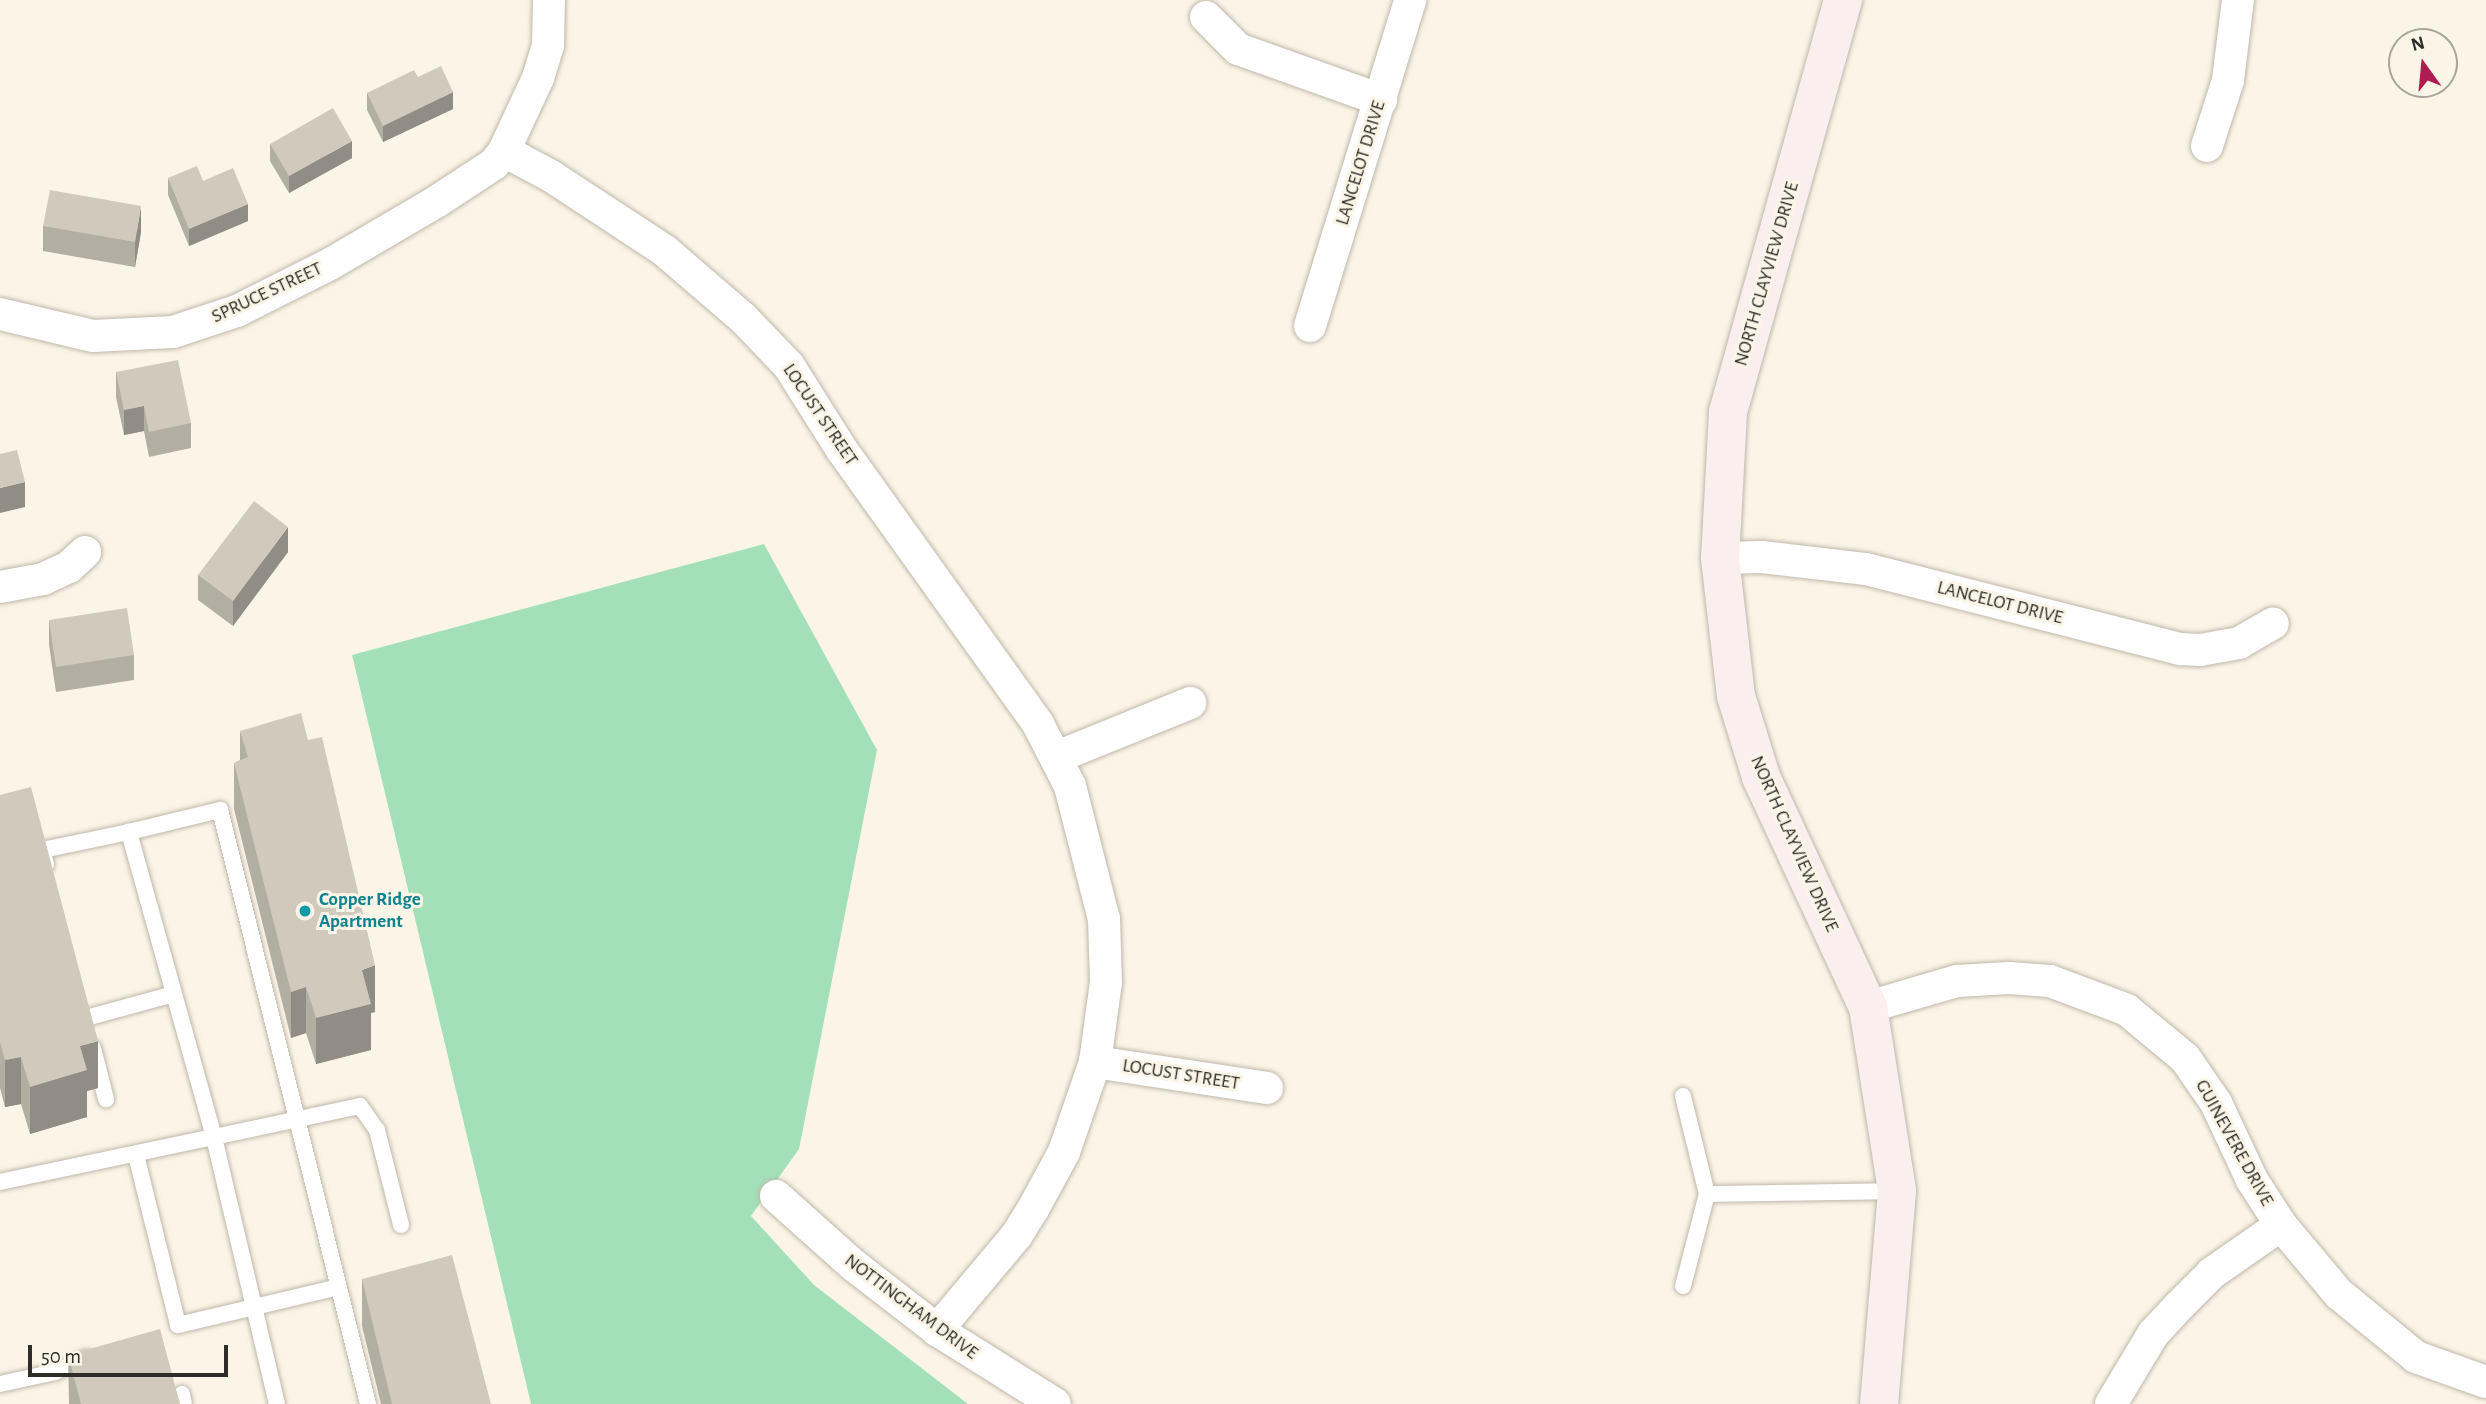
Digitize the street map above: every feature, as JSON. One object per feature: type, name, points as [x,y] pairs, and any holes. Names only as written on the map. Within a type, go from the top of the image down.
[{"type":"street","points":[[504,151],[538,78],[548,46],[549,0]]},
{"type":"street","name":"LANCELOT DRIVE","points":[[1310,326],[1410,0]]},
{"type":"street","name":"NORTH CLAYVIEW DRIVE","points":[[1843,0],[1728,412],[1720,558],[1736,696],[1757,765],[1868,1007],[1897,1192],[1879,1404]]},
{"type":"street","points":[[2207,146],[2228,80],[2238,0]]},
{"type":"street","points":[[1206,17],[1238,49],[1381,100]]},
{"type":"street","name":"SPRUCE STREET","points":[[0,314],[93,336],[173,332],[237,311],[331,263],[436,202],[494,164],[504,151]]},
{"type":"street","name":"LOCUST STREET","points":[[504,151],[551,176],[665,251],[743,318],[789,366],[842,450],[1057,757],[1096,875],[1104,919],[1106,982],[1096,1062],[1064,1152],[1033,1209],[1016,1237],[937,1330]]},
{"type":"street","points":[[0,587],[43,579],[69,567],[85,552]]},
{"type":"street","name":"LANCELOT DRIVE","points":[[1720,558],[1762,557],[1866,569],[2180,649],[2200,650],[2239,643],[2273,622]]},
{"type":"street","points":[[1057,757],[1190,703]]},
{"type":"street","name":"GUINEVERE DRIVE","points":[[1868,1007],[1957,981],[2009,978],[2050,981],[2127,1010],[2185,1058],[2216,1103],[2252,1180],[2281,1225],[2339,1294],[2376,1329],[2416,1357],[2486,1382]]},
{"type":"street","name":"LOCUST STREET","points":[[1096,1062],[1266,1088]]},
{"type":"street","name":"NOTTINGHAM DRIVE","points":[[776,1196],[852,1264],[937,1330],[1055,1404]]},
{"type":"street","points":[[2111,1404],[2153,1334],[2179,1306],[2212,1273],[2281,1225]]},
{"type":"lane","points":[[49,876],[42,850],[220,810],[368,1404]]},
{"type":"lane","points":[[129,832],[214,1137],[277,1404]]},
{"type":"lane","points":[[106,1099],[84,1011],[174,994]]},
{"type":"lane","points":[[1683,1096],[1707,1194],[1683,1286]]},
{"type":"lane","points":[[0,1182],[298,1122],[360,1105],[377,1130],[401,1225]]},
{"type":"lane","points":[[135,1155],[172,1327],[339,1287]]},
{"type":"lane","points":[[1707,1194],[1897,1192]]},
{"type":"lane","points":[[0,1384],[55,1372],[103,1351]]},
{"type":"green space","points":[[764,544],[877,750],[799,1149],[751,1216],[814,1285],[968,1404],[531,1404],[352,655]]},
{"type":"building","points":[[441,66],[453,92],[383,126],[367,93],[414,70],[418,77]]},
{"type":"building","points":[[333,108],[352,141],[289,176],[270,144]]},
{"type":"building","points":[[197,166],[203,181],[233,168],[248,204],[189,229],[168,178]]},
{"type":"building","points":[[50,190],[141,206],[135,242],[43,226]]},
{"type":"building","points":[[178,360],[191,423],[149,432],[144,406],[124,410],[116,372]]},
{"type":"building","points":[[17,450],[25,482],[0,488],[0,454]]},
{"type":"building","points":[[254,501],[288,527],[233,601],[198,575]]},
{"type":"building","points":[[127,608],[134,655],[56,667],[49,620]]},
{"type":"building","name":"Copper Ridge Apartment","points":[[301,713],[308,740],[322,737],[375,965],[362,970],[371,1004],[316,1018],[306,987],[291,992],[234,763],[248,757],[240,731]]},
{"type":"building","points":[[31,787],[98,1041],[80,1046],[87,1070],[30,1087],[21,1057],[5,1060],[0,1042],[0,795]]},
{"type":"building","points":[[452,1255],[491,1404],[392,1404],[362,1279]]},
{"type":"building","points":[[160,1329],[180,1404],[81,1404],[68,1355]]},
{"type":"place","name":"Copper Ridge Apartment","points":[[305,911]]}]
